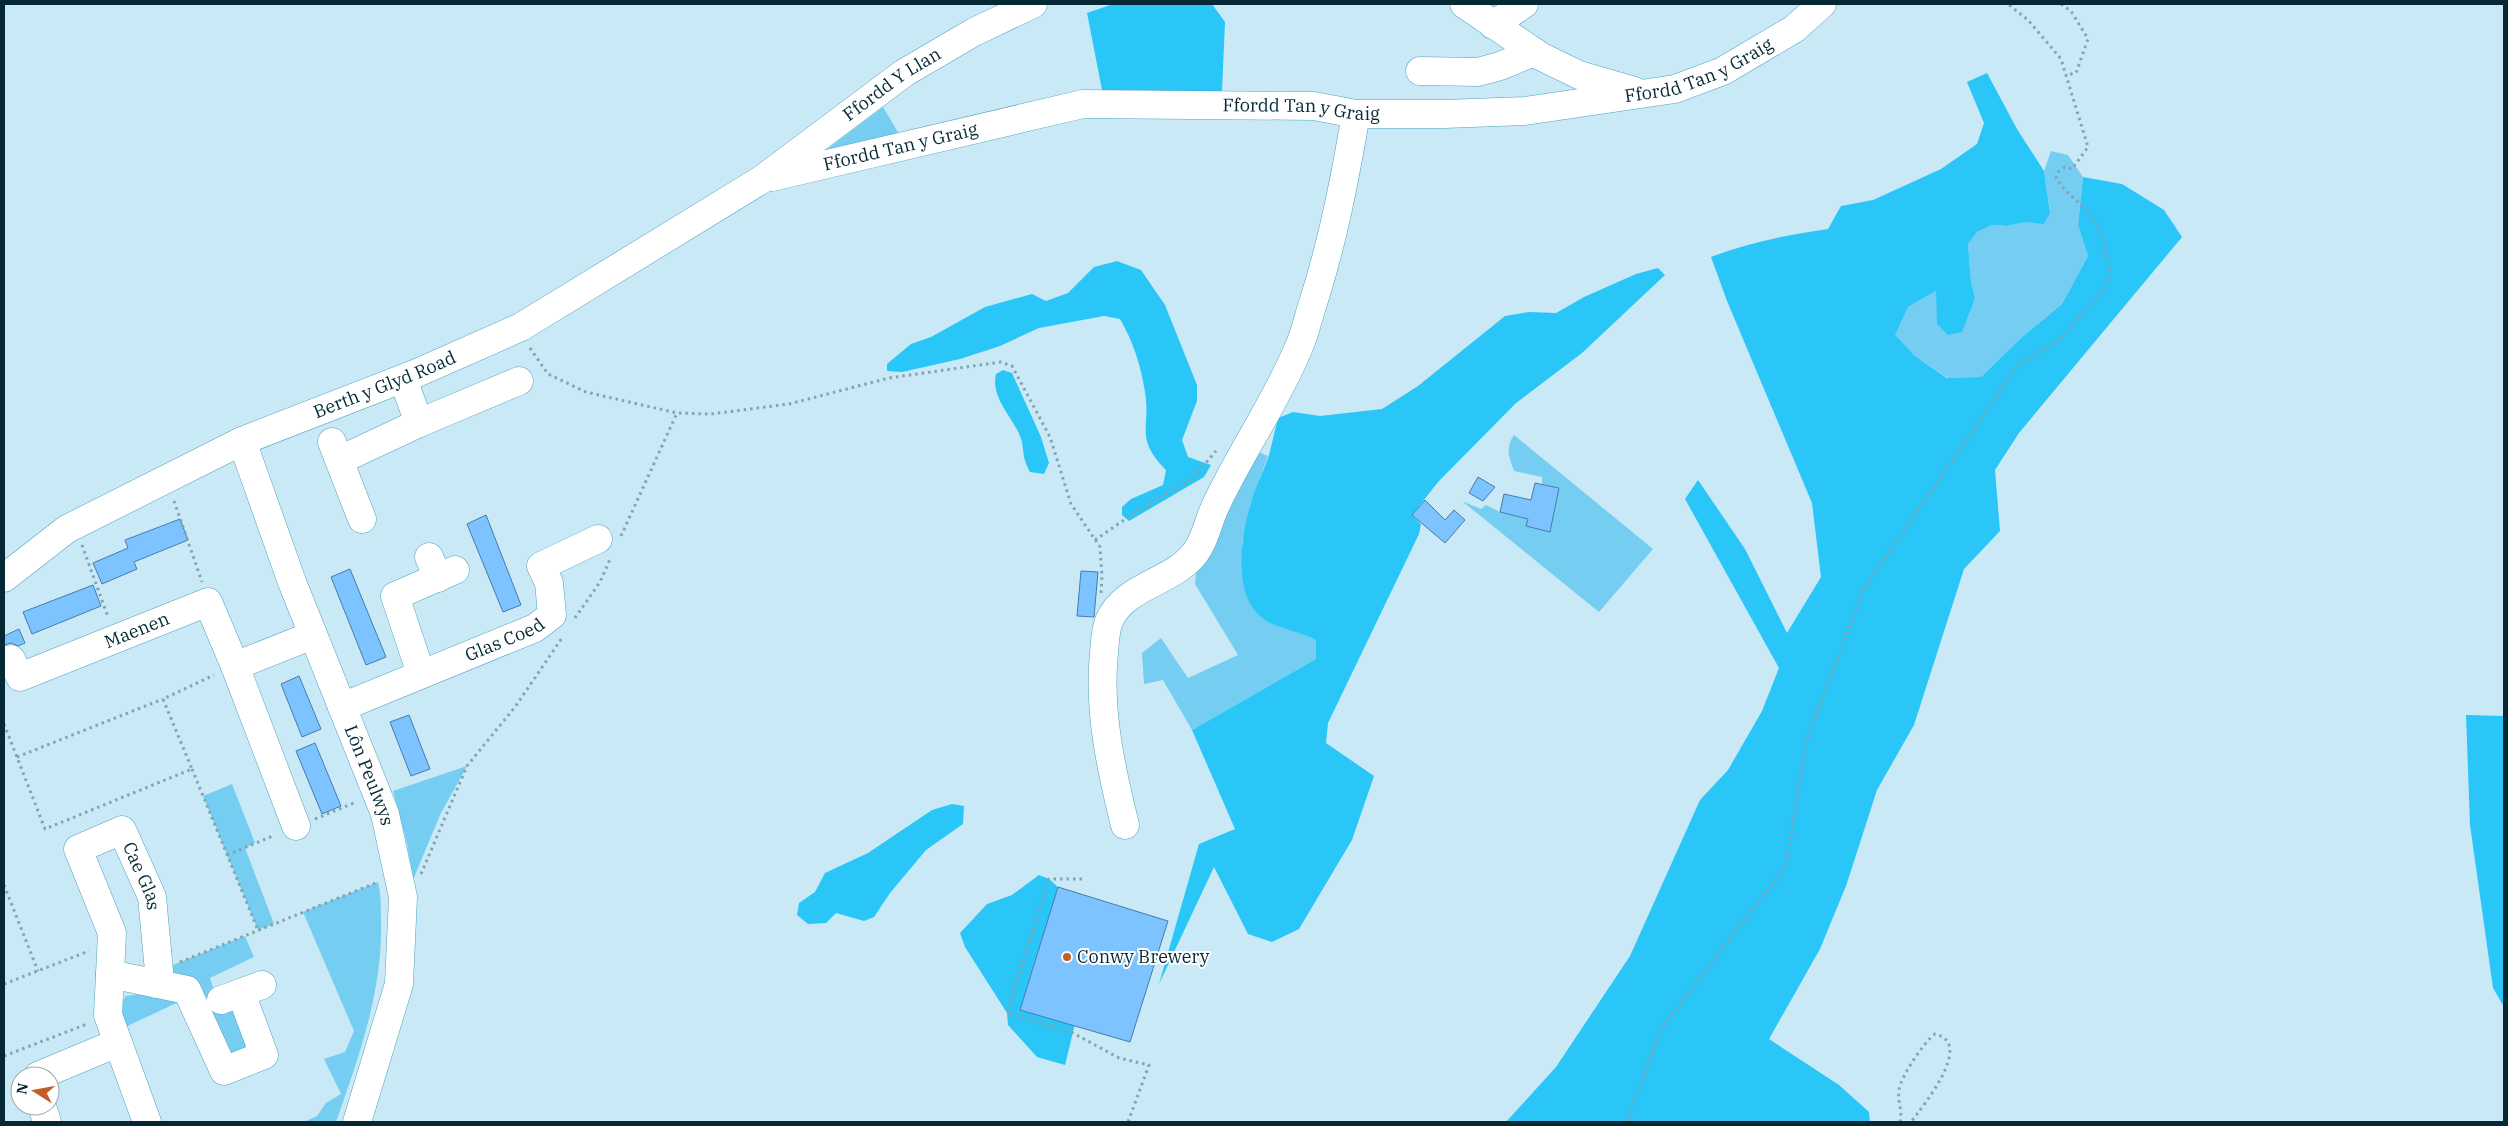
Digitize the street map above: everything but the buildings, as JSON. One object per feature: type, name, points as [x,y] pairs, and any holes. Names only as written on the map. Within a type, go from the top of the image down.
[{"type":"street","name":"Ffordd Y Llan","points":[[761,180],[904,73],[974,32],[1033,4]]},
{"type":"street","points":[[1464,4],[1534,52],[1579,75],[1643,94]]},
{"type":"street","points":[[1493,25],[1524,4]]},
{"type":"street","name":"Ffordd Tan y Graig","points":[[761,180],[1083,104],[1314,106],[1356,114],[1444,114],[1525,111],[1675,89],[1723,71],[1794,29],[1822,4]]},
{"type":"street","points":[[1420,72],[1478,72],[1500,66],[1534,52]]},
{"type":"street","points":[[1125,825],[1116,791],[1101,699],[1103,658],[1109,622],[1117,608],[1129,596],[1190,561],[1199,547],[1215,507],[1279,391],[1300,346],[1326,263],[1344,187],[1356,114]]},
{"type":"street","name":"Berth y Glyd Road","points":[[4,578],[75,525],[242,441],[403,379],[516,329],[761,180]]},
{"type":"street","points":[[403,379],[419,423]]},
{"type":"street","points":[[362,519],[336,451],[419,423],[520,381]]},
{"type":"street","name":"Lôn Peulwys","points":[[242,441],[313,635],[385,814],[408,878],[402,898],[399,984],[357,1122]]},
{"type":"street","name":"Glas Coed","points":[[342,707],[534,628],[552,615],[549,582],[542,566],[601,548]]},
{"type":"street","points":[[421,674],[395,596],[441,568]]},
{"type":"street","points":[[208,602],[236,666],[296,826]]},
{"type":"street","name":"Maenen","points":[[11,659],[20,677],[208,602]]},
{"type":"street","points":[[236,666],[313,635]]},
{"type":"street","name":"Cae Glas","points":[[147,1122],[108,1015],[112,933],[78,849],[122,830],[152,897],[158,978]]},
{"type":"street","points":[[110,974],[158,978],[187,990],[224,1071],[264,1055],[242,993]]},
{"type":"street","points":[[60,1067],[117,1044]]},
{"type":"path","points":[[1627,1122],[1660,1028],[1786,866],[1806,741],[1864,589],[2018,365],[2059,340],[2100,295],[2111,275],[2096,222],[2075,197],[2061,188],[2056,178],[2059,171],[2065,167],[2072,169],[2088,147],[2061,59],[2028,20],[2008,4]]},
{"type":"path","points":[[2061,4],[2071,11],[2088,39],[2076,73],[2066,75]]},
{"type":"path","points":[[516,329],[548,374],[586,392],[677,414],[711,414],[789,404],[889,378],[1001,362],[1012,366],[1050,437],[1070,504],[1100,547],[1102,576],[1100,595]]},
{"type":"path","points":[[573,621],[600,582],[601,548],[677,414]]},
{"type":"path","points":[[1095,540],[1140,509],[1193,478],[1222,445]]},
{"type":"path","points":[[166,480],[208,602]]},
{"type":"path","points":[[75,525],[116,639]]},
{"type":"path","points":[[158,978],[258,930],[408,878],[467,766],[515,707],[562,637]]},
{"type":"path","points":[[16,756],[163,699],[236,666]]},
{"type":"path","points":[[163,699],[258,930]]},
{"type":"path","points":[[4,724],[45,829],[192,769]]},
{"type":"path","points":[[1082,879],[1049,879],[1007,1013],[1073,1033],[1119,1058],[1149,1065],[1128,1122]]},
{"type":"path","points":[[4,885],[38,971]]},
{"type":"path","points":[[4,984],[111,942]]},
{"type":"path","points":[[4,1056],[108,1015]]},
{"type":"path","points":[[1900,1122],[1902,1117],[1899,1090],[1906,1074],[1928,1039],[1936,1034],[1942,1035],[1949,1043],[1950,1055],[1947,1069],[1912,1122]]},
{"type":"shaded area","points":[[1113,4],[1212,4],[1225,22],[1222,91],[1103,95],[1087,13]]},
{"type":"shaded area","points":[[1987,73],[2017,129],[2044,171],[2050,213],[2044,224],[2025,222],[2007,226],[1992,225],[1977,232],[1968,244],[1971,281],[1975,298],[1962,332],[1948,335],[1937,324],[1936,291],[1908,307],[1895,335],[1915,356],[1947,378],[1981,377],[2020,339],[2062,304],[2088,256],[2078,225],[2083,177],[2122,184],[2164,210],[2182,237],[2019,433],[1995,470],[2000,531],[1964,569],[1914,725],[1877,790],[1846,886],[1820,949],[1769,1039],[1839,1085],[1869,1112],[1870,1122],[1506,1122],[1556,1067],[1630,956],[1700,800],[1728,770],[1762,711],[1779,668],[1685,499],[1698,480],[1745,549],[1787,633],[1821,577],[1812,503],[1727,301],[1711,257],[1769,240],[1828,229],[1841,206],[1873,200],[1941,169],[1977,144],[1984,123],[1967,82]]},
{"type":"shaded area","points":[[883,107],[902,139],[822,153]]},
{"type":"shaded area","points":[[2051,151],[2068,155],[2083,177],[2078,225],[2088,256],[2062,304],[2020,339],[1981,377],[1948,378],[1915,356],[1894,335],[1908,307],[1936,291],[1975,298],[1971,281],[1968,244],[1977,232],[1992,225],[2007,226],[2025,222],[2044,223],[2050,212],[2044,171]]},
{"type":"shaded area","points":[[1117,261],[1141,270],[1165,305],[1197,385],[1197,401],[1182,440],[1188,457],[1211,465],[1204,477],[1129,521],[1122,515],[1122,507],[1131,499],[1163,485],[1166,470],[1156,459],[1147,441],[1145,392],[1141,373],[1133,345],[1120,319],[1104,316],[1039,328],[1000,346],[960,359],[902,372],[887,371],[887,364],[911,344],[931,337],[985,307],[1032,294],[1046,301],[1068,293],[1094,267]]},
{"type":"shaded area","points":[[1658,268],[1665,275],[1582,353],[1516,403],[1438,482],[1412,515],[1421,524],[1419,534],[1328,723],[1326,743],[1374,776],[1352,840],[1299,929],[1272,942],[1248,934],[1214,867],[1159,984],[1199,844],[1235,829],[1192,730],[1316,659],[1316,640],[1272,624],[1260,616],[1251,606],[1243,579],[1242,548],[1247,518],[1254,493],[1269,455],[1278,418],[1293,412],[1320,416],[1382,409],[1418,386],[1505,316],[1529,312],[1556,313],[1584,297],[1636,274]]},
{"type":"shaded area","points":[[1003,370],[1012,373],[1041,437],[1049,463],[1044,474],[1030,472],[1019,434],[1000,401],[995,383],[996,374]]},
{"type":"shaded area","points":[[1514,435],[1653,549],[1599,612],[1462,501],[1481,509],[1486,505],[1500,512],[1528,519],[1526,526],[1550,531],[1559,488],[1542,484],[1542,477],[1514,471],[1509,457],[1509,448]]},
{"type":"shaded area","points":[[1247,447],[1268,456],[1250,505],[1242,543],[1243,582],[1280,627],[1301,631],[1316,640],[1316,659],[1192,730],[1163,680],[1144,684],[1142,653],[1161,638],[1188,678],[1238,655],[1195,584],[1199,547]]},
{"type":"shaded area","points":[[2466,715],[2504,716],[2504,1007],[2493,988],[2470,825]]},
{"type":"shaded area","points":[[467,766],[440,815],[413,880],[407,843],[393,791]]},
{"type":"shaded area","points":[[232,784],[255,843],[245,848],[274,924],[258,930],[203,796]]},
{"type":"shaded area","points":[[952,804],[964,806],[963,824],[926,850],[890,893],[874,917],[864,921],[836,913],[826,923],[808,924],[797,915],[799,903],[815,892],[825,873],[868,853],[932,810]]},
{"type":"shaded area","points":[[1039,875],[1049,879],[1058,887],[1020,1010],[1075,1024],[1065,1065],[1037,1057],[1008,1025],[1007,1013],[965,947],[960,933],[987,904],[1012,895]]},
{"type":"shaded area","points":[[378,882],[381,946],[374,998],[361,1048],[336,1122],[304,1122],[317,1116],[326,1103],[341,1094],[324,1059],[345,1052],[354,1031],[303,912]]},
{"type":"shaded area","points":[[245,936],[254,957],[210,978],[220,1009],[233,1007],[248,1049],[228,1055],[163,969]]},
{"type":"shaded area","points":[[140,994],[183,1000],[121,1029],[120,1006],[126,996]]},
{"type":"place","name":"Conwy Brewery","points":[[1067,957]]}]
